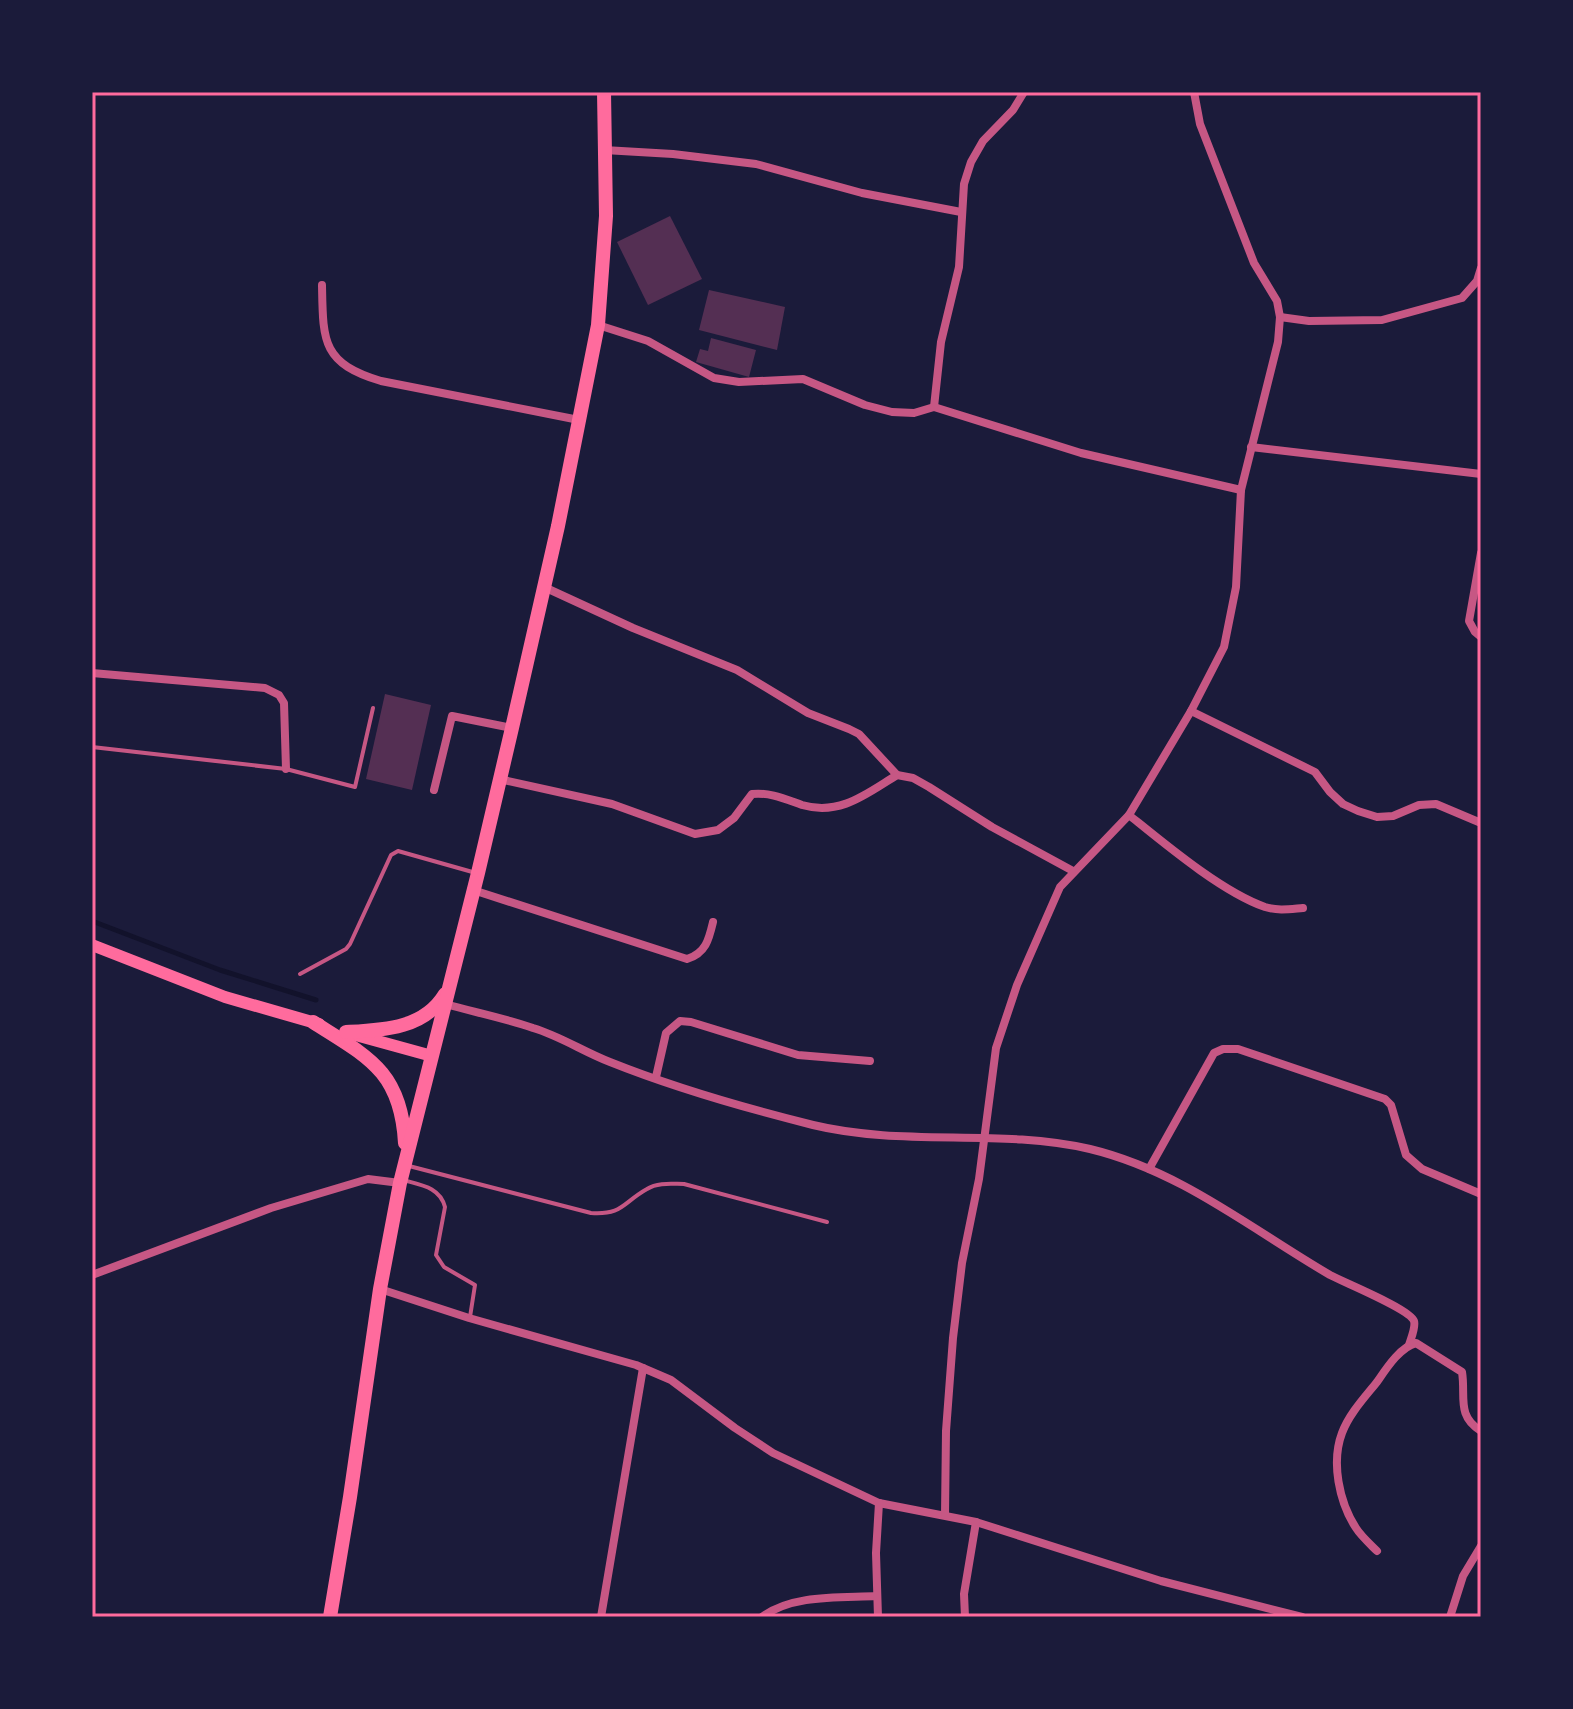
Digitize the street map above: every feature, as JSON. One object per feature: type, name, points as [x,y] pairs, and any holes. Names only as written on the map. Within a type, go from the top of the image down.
[{"type":"main road","points":[[330,1617],[380,1289],[403,1172],[512,728],[598,325],[605,237],[604,92]]},
{"type":"main road","points":[[92,945],[225,997],[432,1056]]},
{"type":"main road","points":[[346,1032],[406,1025],[427,1014],[450,984]]},
{"type":"main road","points":[[313,1022],[366,1055],[385,1074],[398,1098],[404,1119],[403,1172]]},
{"type":"street","points":[[934,407],[941,342],[959,267],[964,184],[971,162],[983,141],[1013,110],[1024,92]]},
{"type":"street","points":[[945,1515],[946,1431],[953,1338],[996,1048],[1017,985],[1060,887],[1129,815],[1191,711],[1230,630],[1236,587],[1241,490],[1278,342],[1280,317],[1277,301],[1254,263],[1200,124],[1194,92]]},
{"type":"street","points":[[604,150],[756,164],[862,193],[961,212]]},
{"type":"street","points":[[1280,317],[1309,321],[1382,320],[1462,298],[1477,281],[1481,268]]},
{"type":"street","points":[[322,285],[322,322],[326,344],[338,361],[356,373],[579,420]]},
{"type":"street","points":[[598,325],[648,341],[714,378],[739,382],[803,379],[865,405],[892,412],[914,413],[934,407],[1081,453],[1241,490]]},
{"type":"street","points":[[1251,447],[1481,474]]},
{"type":"street","points":[[1481,553],[1469,621],[1481,637]]},
{"type":"street","points":[[544,587],[633,628],[737,670],[808,713],[859,734],[897,775],[913,778],[980,820],[1073,871]]},
{"type":"street","points":[[92,673],[265,688],[279,695],[284,703],[286,769]]},
{"type":"street","points":[[1191,711],[1315,772],[1343,804],[1358,811],[1377,817],[1393,816],[1419,805],[1436,804],[1481,823]]},
{"type":"street","points":[[434,790],[452,716],[512,728]]},
{"type":"street","points":[[499,779],[612,804],[695,834],[718,830],[734,818],[752,794],[765,792],[818,809],[859,800],[897,775]]},
{"type":"street","points":[[1129,815],[1188,861],[1254,901],[1282,910],[1303,908]]},
{"type":"street","points":[[473,890],[687,959],[703,950],[713,922]]},
{"type":"street","points":[[445,1004],[534,1028],[611,1062],[816,1126],[908,1138],[984,1137],[1090,1149],[1181,1182],[1332,1276],[1394,1306],[1413,1318],[1415,1324],[1409,1345],[1357,1408],[1343,1430],[1336,1451],[1336,1469],[1345,1506],[1356,1529],[1377,1551]]},
{"type":"street","points":[[656,1077],[666,1033],[680,1021],[798,1055],[870,1061]]},
{"type":"street","points":[[1149,1169],[1214,1053],[1223,1049],[1238,1049],[1385,1099],[1391,1105],[1406,1155],[1422,1169],[1481,1194]]},
{"type":"street","points":[[92,1275],[271,1208],[368,1179],[403,1172]]},
{"type":"street","points":[[380,1289],[643,1368],[671,1380],[773,1453],[879,1503],[976,1522],[1161,1581],[1302,1617]]},
{"type":"street","points":[[1409,1345],[1416,1343],[1462,1372],[1464,1413],[1471,1425],[1481,1431]]},
{"type":"street","points":[[601,1617],[643,1368]]},
{"type":"street","points":[[878,1617],[876,1553],[879,1503]]},
{"type":"street","points":[[965,1617],[964,1594],[976,1522]]},
{"type":"street","points":[[1450,1617],[1463,1576],[1481,1546]]},
{"type":"street","points":[[762,1617],[774,1608],[821,1599],[877,1596]]},
{"type":"lane","points":[[92,747],[286,769],[355,787],[373,708]]},
{"type":"lane","points":[[300,974],[350,944],[391,855],[398,851],[478,873]]},
{"type":"lane","points":[[403,1172],[591,1213],[608,1214],[624,1208],[648,1188],[684,1184],[827,1222]]},
{"type":"lane","points":[[403,1172],[443,1199],[445,1207],[436,1255],[444,1267],[475,1285],[469,1318]]},
{"type":"building","points":[[670,216],[702,279],[648,305],[617,242]]},
{"type":"building","points":[[709,290],[785,307],[777,350],[699,330]]},
{"type":"building","points":[[711,338],[756,350],[749,377],[696,362],[700,349],[708,351]]},
{"type":"building","points":[[385,694],[431,705],[412,790],[366,779]]},
{"type":"waterway","points":[[92,921],[220,970],[316,1000]]}]
